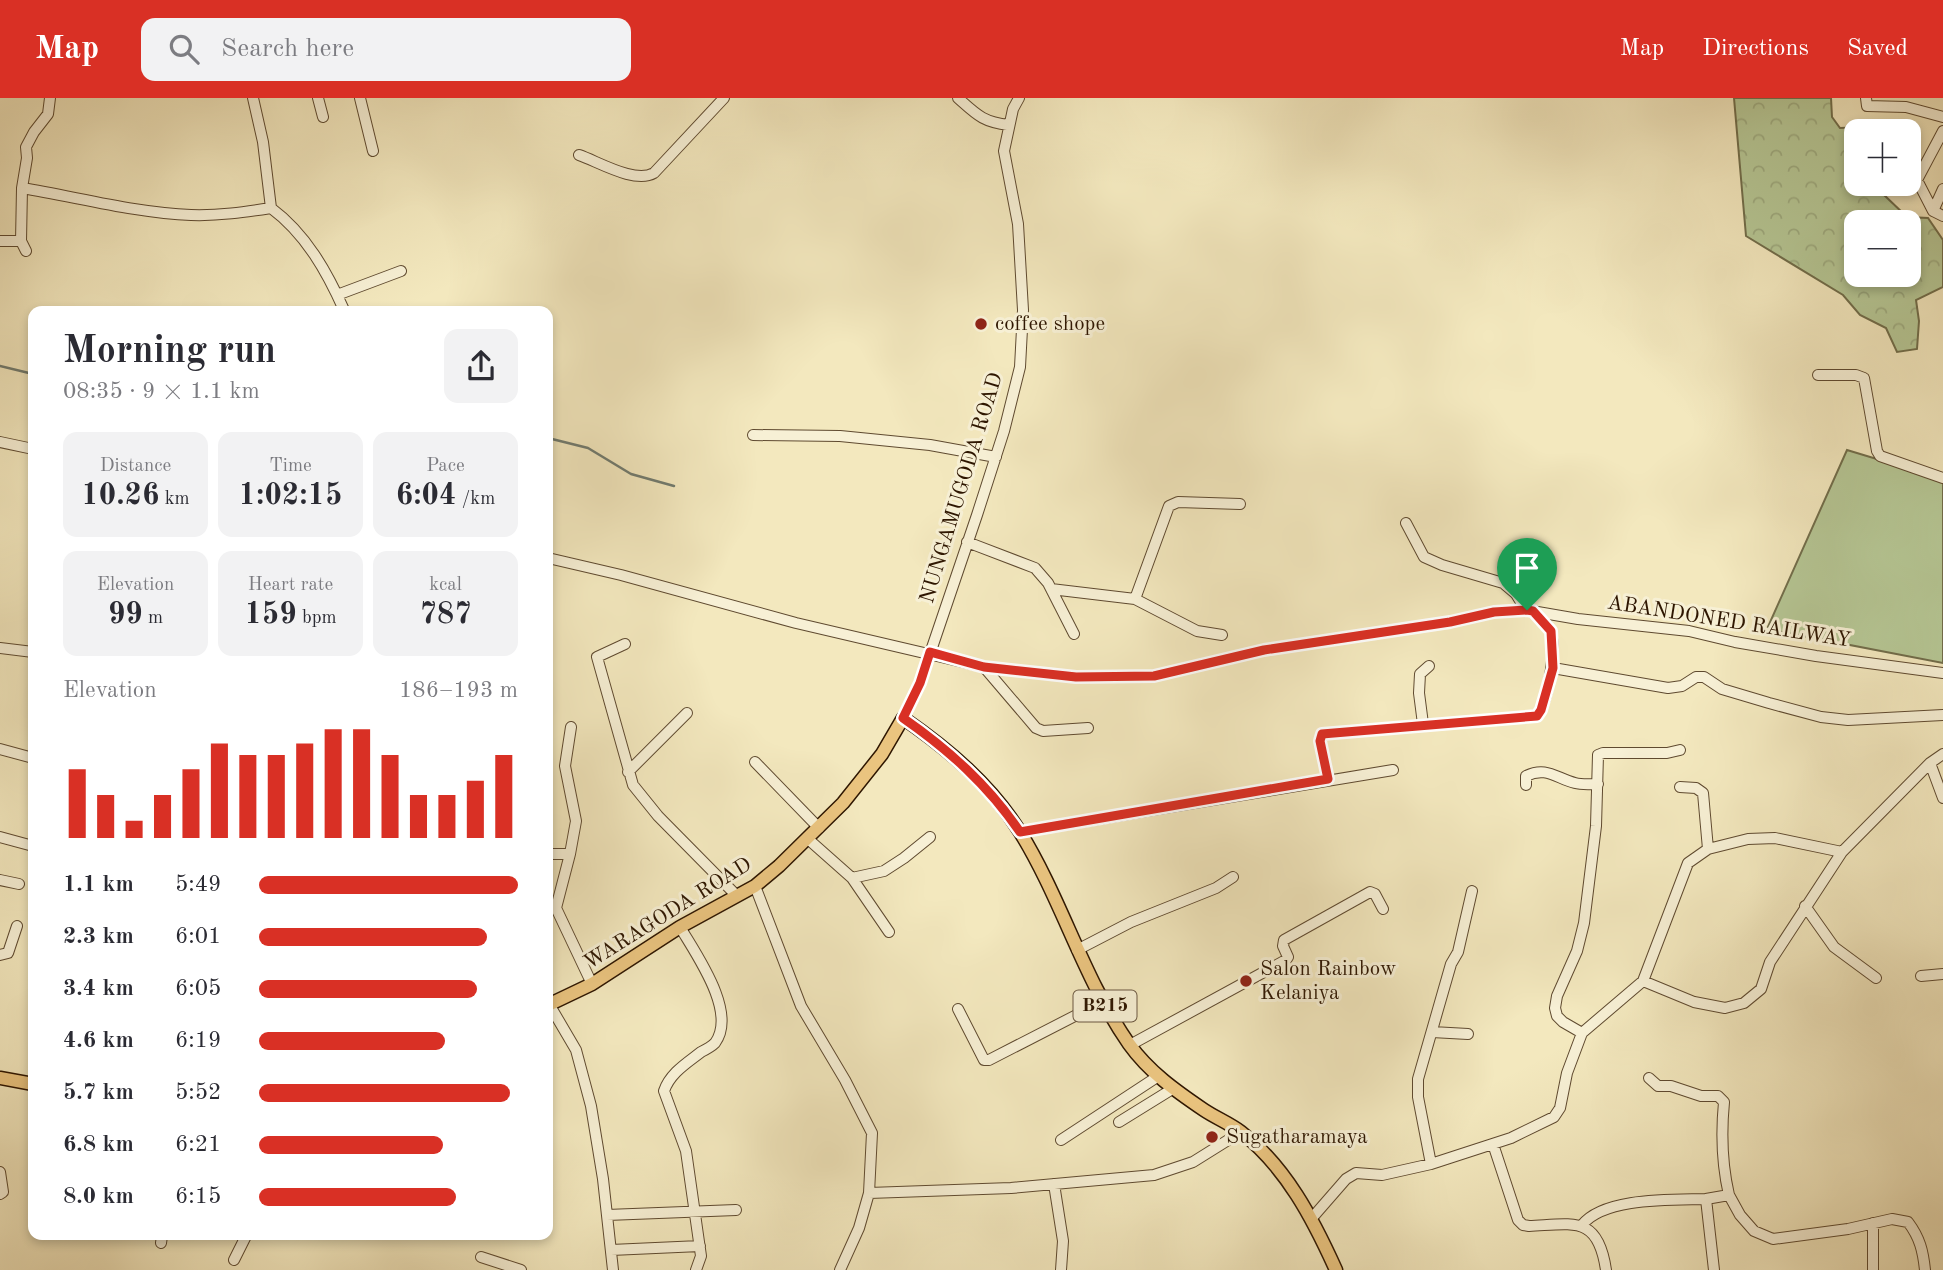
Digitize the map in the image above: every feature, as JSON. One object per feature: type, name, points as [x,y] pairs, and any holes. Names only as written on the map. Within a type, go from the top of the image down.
[{"type":"main road","name":"WARAGODA ROAD","points":[[553,1002],[592,984],[680,927],[755,886],[808,839],[843,803],[882,754],[903,718]]},
{"type":"main road","name":"B215","points":[[903,718],[943,746],[977,778],[1020,832],[1042,872],[1102,1002],[1130,1045],[1157,1077],[1241,1132],[1276,1167],[1312,1218],[1336,1270]]},
{"type":"main road","points":[[0,1078],[28,1083]]},
{"type":"street","points":[[0,241],[23,246],[22,188],[26,147],[48,114],[50,98]]},
{"type":"street","points":[[253,98],[263,142],[271,208]]},
{"type":"street","points":[[318,98],[323,117]]},
{"type":"street","points":[[360,98],[373,151]]},
{"type":"street","points":[[579,155],[636,177],[648,177],[724,98]]},
{"type":"street","points":[[958,98],[977,116],[988,122],[1009,125]]},
{"type":"street","name":"NUNGAMUGODA ROAD","points":[[903,718],[920,683],[996,457],[1020,368],[1023,310],[1018,223],[1004,151],[1009,125],[1019,98]]},
{"type":"street","points":[[1866,98],[1867,106],[1906,107],[1943,117]]},
{"type":"street","points":[[1938,213],[1917,180],[1943,131]]},
{"type":"street","points":[[22,188],[163,213],[236,214],[271,208],[282,215],[313,251],[342,306]]},
{"type":"street","points":[[1938,213],[1943,189]]},
{"type":"street","points":[[337,295],[401,271]]},
{"type":"street","points":[[1818,375],[1856,375],[1864,378],[1880,456],[1943,478]]},
{"type":"street","points":[[752,435],[841,436],[930,445],[996,457]]},
{"type":"street","points":[[0,442],[28,448]]},
{"type":"street","points":[[1135,600],[1169,506],[1178,502],[1240,504]]},
{"type":"street","points":[[1328,779],[1320,741],[1322,734],[1537,716],[1541,710],[1553,668],[1551,631],[1517,594],[1503,583],[1424,557],[1406,523]]},
{"type":"street","points":[[967,542],[1034,568],[1048,583],[1074,634]]},
{"type":"street","name":"ABANDONED RAILWAY","points":[[553,559],[796,623],[930,652],[984,667],[1076,677],[1154,676],[1264,650],[1450,622],[1494,612],[1530,610],[1578,619],[1689,631],[1816,656],[1943,673]]},
{"type":"street","points":[[1051,589],[1135,600],[1197,631],[1222,635]]},
{"type":"street","points":[[625,644],[597,657],[633,785],[658,816],[737,896]]},
{"type":"street","points":[[0,648],[28,652]]},
{"type":"street","points":[[1423,724],[1419,693],[1420,674],[1429,666]]},
{"type":"street","points":[[984,667],[1036,728],[1043,732],[1088,729]]},
{"type":"street","points":[[1553,668],[1668,688],[1682,686],[1696,677],[1704,677],[1723,689],[1834,719],[1943,715]]},
{"type":"street","points":[[628,772],[687,713]]},
{"type":"street","points":[[571,727],[565,766],[576,821],[556,908],[592,984]]},
{"type":"street","points":[[0,749],[28,757]]},
{"type":"street","points":[[1582,1033],[1563,1022],[1557,1016],[1555,1008],[1557,996],[1577,951],[1584,923],[1596,826],[1600,753],[1667,753],[1679,750]]},
{"type":"street","points":[[1643,981],[1694,1002],[1725,1008],[1744,1003],[1761,989],[1770,962],[1842,852],[1930,763],[1943,754]]},
{"type":"street","points":[[755,762],[819,828]]},
{"type":"street","points":[[1930,763],[1943,798]]},
{"type":"street","points":[[1020,832],[1393,770]]},
{"type":"street","points":[[1526,785],[1526,776],[1535,773],[1554,773],[1576,783],[1598,784]]},
{"type":"street","points":[[1680,787],[1696,788],[1703,793],[1707,849]]},
{"type":"street","points":[[0,837],[28,845]]},
{"type":"street","points":[[852,878],[884,871],[930,837]]},
{"type":"street","points":[[1312,1218],[1346,1179],[1356,1173],[1382,1175],[1431,1164],[1493,1144],[1554,1117],[1560,1108],[1567,1073],[1582,1033],[1643,981],[1688,863],[1707,849],[1748,839],[1775,838],[1842,852]]},
{"type":"street","points":[[808,839],[852,878],[889,932]]},
{"type":"street","points":[[553,854],[570,853]]},
{"type":"street","points":[[1077,950],[1131,922],[1216,888],[1233,877]]},
{"type":"street","points":[[0,880],[19,884]]},
{"type":"street","points":[[755,886],[801,1006],[845,1080],[872,1133],[869,1193],[859,1228],[841,1270]]},
{"type":"street","points":[[1431,1164],[1418,1097],[1418,1079],[1451,964],[1458,952],[1472,891]]},
{"type":"street","points":[[1130,1045],[1286,960],[1289,957],[1283,946],[1284,940],[1370,892],[1375,894],[1382,909]]},
{"type":"street","points":[[1805,906],[1833,947],[1875,978]]},
{"type":"street","points":[[0,955],[8,953],[17,926]]},
{"type":"street","points":[[680,927],[708,975],[720,1005],[721,1023],[715,1042],[678,1070],[664,1091],[686,1151],[701,1256],[696,1270]]},
{"type":"street","points":[[1921,976],[1943,974]]},
{"type":"street","points":[[958,1009],[984,1060],[989,1060],[1102,1002]]},
{"type":"street","points":[[553,1012],[576,1050],[590,1106],[607,1215],[612,1270]]},
{"type":"street","points":[[1432,1032],[1468,1034]]},
{"type":"street","points":[[1060,1140],[1157,1077]]},
{"type":"street","points":[[1649,1078],[1658,1086],[1671,1086],[1701,1096],[1718,1096],[1724,1102],[1722,1138],[1725,1174],[1730,1195],[1740,1215],[1754,1231],[1773,1239],[1892,1219],[1908,1222],[1918,1235],[1924,1251],[1925,1270]]},
{"type":"street","points":[[1119,1122],[1174,1088]]},
{"type":"street","points":[[869,1193],[923,1193],[1154,1175],[1193,1162],[1241,1132]]},
{"type":"street","points":[[1493,1144],[1518,1220],[1523,1225],[1582,1226],[1594,1234],[1600,1245],[1606,1270]]},
{"type":"street","points":[[0,1172],[4,1192],[0,1194]]},
{"type":"street","points":[[1054,1184],[1063,1241],[1061,1270]]},
{"type":"street","points":[[1582,1226],[1588,1217],[1626,1205],[1730,1195]]},
{"type":"street","points":[[1706,1199],[1714,1270]]},
{"type":"street","points":[[607,1215],[736,1210]]},
{"type":"street","points":[[1873,1223],[1873,1270]]},
{"type":"street","points":[[234,1260],[244,1240]]},
{"type":"street","points":[[611,1250],[700,1246]]},
{"type":"street","points":[[481,1258],[521,1270]]},
{"type":"green space","points":[[1734,98],[1831,98],[1832,117],[1840,128],[1844,128],[1844,196],[1885,196],[1900,210],[1844,210],[1844,287],[1921,287],[1921,218],[1928,218],[1943,240],[1943,287],[1916,300],[1919,321],[1917,349],[1897,352],[1886,328],[1860,315],[1843,295],[1746,236]]},
{"type":"green space","points":[[1847,450],[1943,479],[1943,663],[1767,629]]},
{"type":"waterway","points":[[0,366],[28,373]]},
{"type":"waterway","points":[[553,439],[588,448],[631,474],[674,486]]},
{"type":"place","name":"coffee shope","points":[[981,324]]},
{"type":"place","name":"Salon Rainbow Kelaniya","points":[[1246,981]]},
{"type":"place","name":"Sugatharamaya","points":[[1212,1137]]},
{"type":"route","points":[[1527,610],[1533,611],[1551,631],[1553,668],[1537,716],[1322,734],[1320,741],[1328,779],[1020,832],[977,778],[943,746],[903,718],[920,683],[930,652],[984,667],[1076,677],[1154,676],[1264,650],[1450,622],[1494,612],[1527,610]]}]
